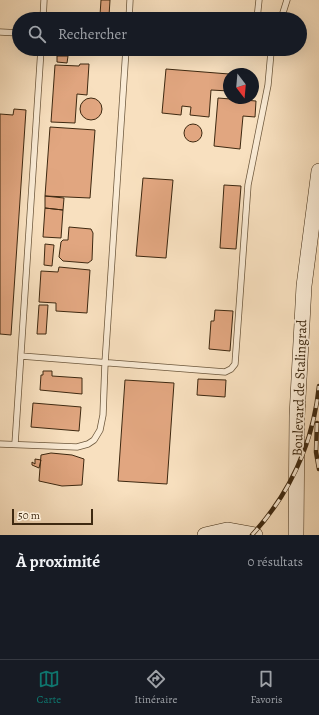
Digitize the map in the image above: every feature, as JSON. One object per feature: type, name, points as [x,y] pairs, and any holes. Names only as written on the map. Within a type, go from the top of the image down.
[{"type":"main road","name":"Boulevard de Stalingrad","points":[[296,535],[297,416],[304,286],[319,171]]},
{"type":"main road","points":[[288,535],[290,481],[297,456]]},
{"type":"main road","points":[[297,456],[302,468],[306,535]]},
{"type":"main road","points":[[205,535],[227,530],[255,535]]},
{"type":"lane","points":[[43,12],[44,0]]},
{"type":"lane","points":[[129,12],[130,0]]},
{"type":"lane","points":[[258,12],[259,0]]},
{"type":"lane","points":[[283,12],[287,0]]},
{"type":"lane","points":[[0,32],[12,33]]},
{"type":"lane","points":[[15,444],[41,56]]},
{"type":"lane","points":[[0,444],[77,447],[88,444],[94,440],[100,430],[103,415],[105,363],[126,56]]},
{"type":"lane","points":[[20,356],[225,372],[231,369],[235,364],[248,185],[268,85],[271,56]]},
{"type":"building","points":[[101,0],[110,0],[109,12],[100,12]]},
{"type":"building","points":[[57,56],[68,56],[67,63],[57,62]]},
{"type":"building","points":[[80,64],[89,64],[87,95],[77,94],[75,123],[51,122],[55,65],[79,66]]},
{"type":"building","points":[[166,69],[223,74],[223,91],[211,90],[209,117],[190,115],[191,107],[182,106],[181,115],[162,113]]},
{"type":"building","points":[[91,98],[99,101],[102,109],[99,117],[91,120],[83,117],[80,109],[83,101]]},
{"type":"building","points":[[218,98],[223,98],[223,104],[256,104],[255,117],[243,116],[240,149],[214,146]]},
{"type":"building","points":[[14,109],[26,110],[11,335],[0,334],[0,114],[13,115]]},
{"type":"building","points":[[193,124],[199,127],[202,133],[199,139],[193,142],[187,139],[184,133],[187,127]]},
{"type":"building","points":[[50,127],[95,130],[90,198],[45,196]]},
{"type":"building","points":[[143,178],[173,180],[166,258],[136,256]]},
{"type":"building","points":[[224,185],[241,186],[236,249],[220,248]]},
{"type":"building","points":[[45,196],[64,198],[63,210],[45,208]]},
{"type":"building","points":[[45,208],[63,210],[61,238],[43,237]]},
{"type":"building","points":[[69,227],[91,229],[93,233],[92,260],[88,263],[63,261],[59,257],[61,242],[63,240],[68,240]]},
{"type":"building","points":[[45,244],[54,245],[52,266],[44,265]]},
{"type":"building","points":[[59,267],[90,270],[87,313],[56,311],[56,303],[39,302],[41,271],[58,272]]},
{"type":"building","points":[[39,305],[48,305],[46,334],[37,334]]},
{"type":"building","points":[[215,310],[233,311],[230,351],[209,349],[211,321],[214,321]]},
{"type":"building","points":[[43,371],[52,371],[52,376],[82,378],[82,394],[40,390],[41,375],[43,375]]},
{"type":"building","points":[[198,379],[226,380],[225,397],[197,395]]},
{"type":"building","points":[[125,380],[174,383],[167,484],[118,481]]},
{"type":"building","points":[[33,403],[81,407],[79,431],[31,427]]},
{"type":"building","points":[[51,453],[72,455],[84,459],[82,485],[62,486],[39,481],[41,455]]},
{"type":"building","points":[[35,459],[41,460],[39,468],[32,465],[32,462],[35,464]]},
{"type":"railway","points":[[252,535],[278,502],[298,466],[311,428],[319,386]]},
{"type":"railway","points":[[317,423],[316,452],[319,469]]}]
